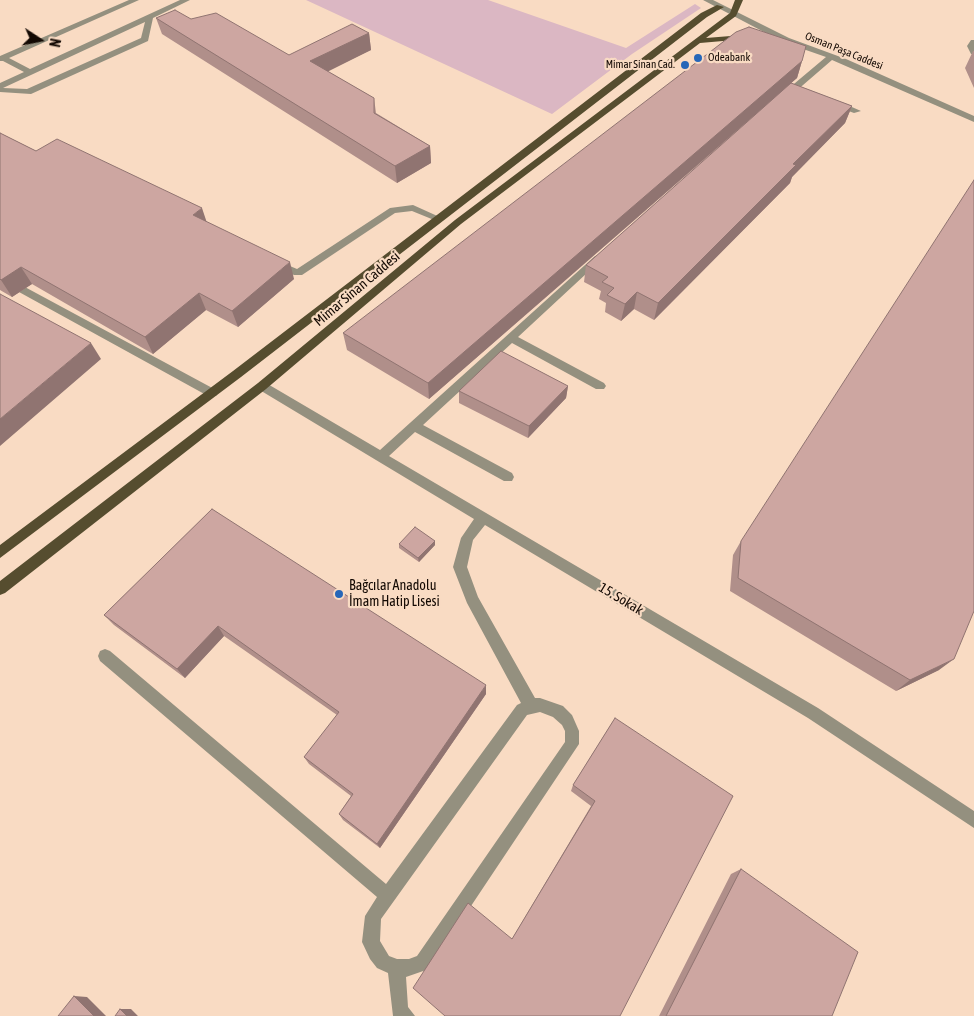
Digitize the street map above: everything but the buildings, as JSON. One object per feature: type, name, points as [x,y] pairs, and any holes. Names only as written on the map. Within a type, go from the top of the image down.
[{"type":"main road","points":[[733,14],[738,0]]},
{"type":"main road","name":"Mimar Sinan Caddesi","points":[[0,552],[212,393],[704,14],[720,7]]},
{"type":"main road","name":"Mimar Sinan Caddesi","points":[[0,589],[262,386],[458,222],[733,14]]},
{"type":"main road","points":[[696,41],[757,38],[786,40]]},
{"type":"street","points":[[2,58],[135,0]]},
{"type":"street","points":[[0,88],[30,72],[186,0]]},
{"type":"street","name":"Osman Paşa Caddesi","points":[[707,0],[786,40],[831,57],[974,119]]},
{"type":"street","points":[[0,88],[28,92],[145,39],[149,18]]},
{"type":"street","points":[[974,42],[971,46],[974,52]]},
{"type":"street","points":[[773,106],[800,89],[831,57]]},
{"type":"street","points":[[2,58],[30,72]]},
{"type":"street","points":[[830,101],[857,111]]},
{"type":"street","points":[[272,261],[298,273],[388,212],[398,208],[418,209],[439,219]]},
{"type":"street","points":[[380,456],[605,252]]},
{"type":"street","points":[[23,290],[212,393]]},
{"type":"street","points":[[511,338],[600,386]]},
{"type":"street","name":"15. Sokak","points":[[262,386],[813,713],[974,820]]},
{"type":"street","points":[[414,426],[508,477]]},
{"type":"street","points":[[483,517],[467,538],[460,567],[472,599],[531,706]]},
{"type":"street","points":[[105,656],[388,896]]},
{"type":"street","points":[[531,706],[549,707],[558,711],[567,720],[572,731],[572,744],[423,963],[410,968],[396,968],[383,962],[376,953],[372,942],[373,916],[522,710],[531,706]]},
{"type":"street","points":[[396,968],[400,1011],[406,1016]]},
{"type":"shaded area","points":[[306,0],[488,0],[626,48],[695,4],[701,8],[632,54],[552,114]]},
{"type":"place","name":"Odeabank","points":[[698,58]]},
{"type":"place","name":"Mimar Sinan Cad.","points":[[685,65]]},
{"type":"place","name":"Bağcılar Anadolu İmam Hatip Lisesi","points":[[339,594]]}]
